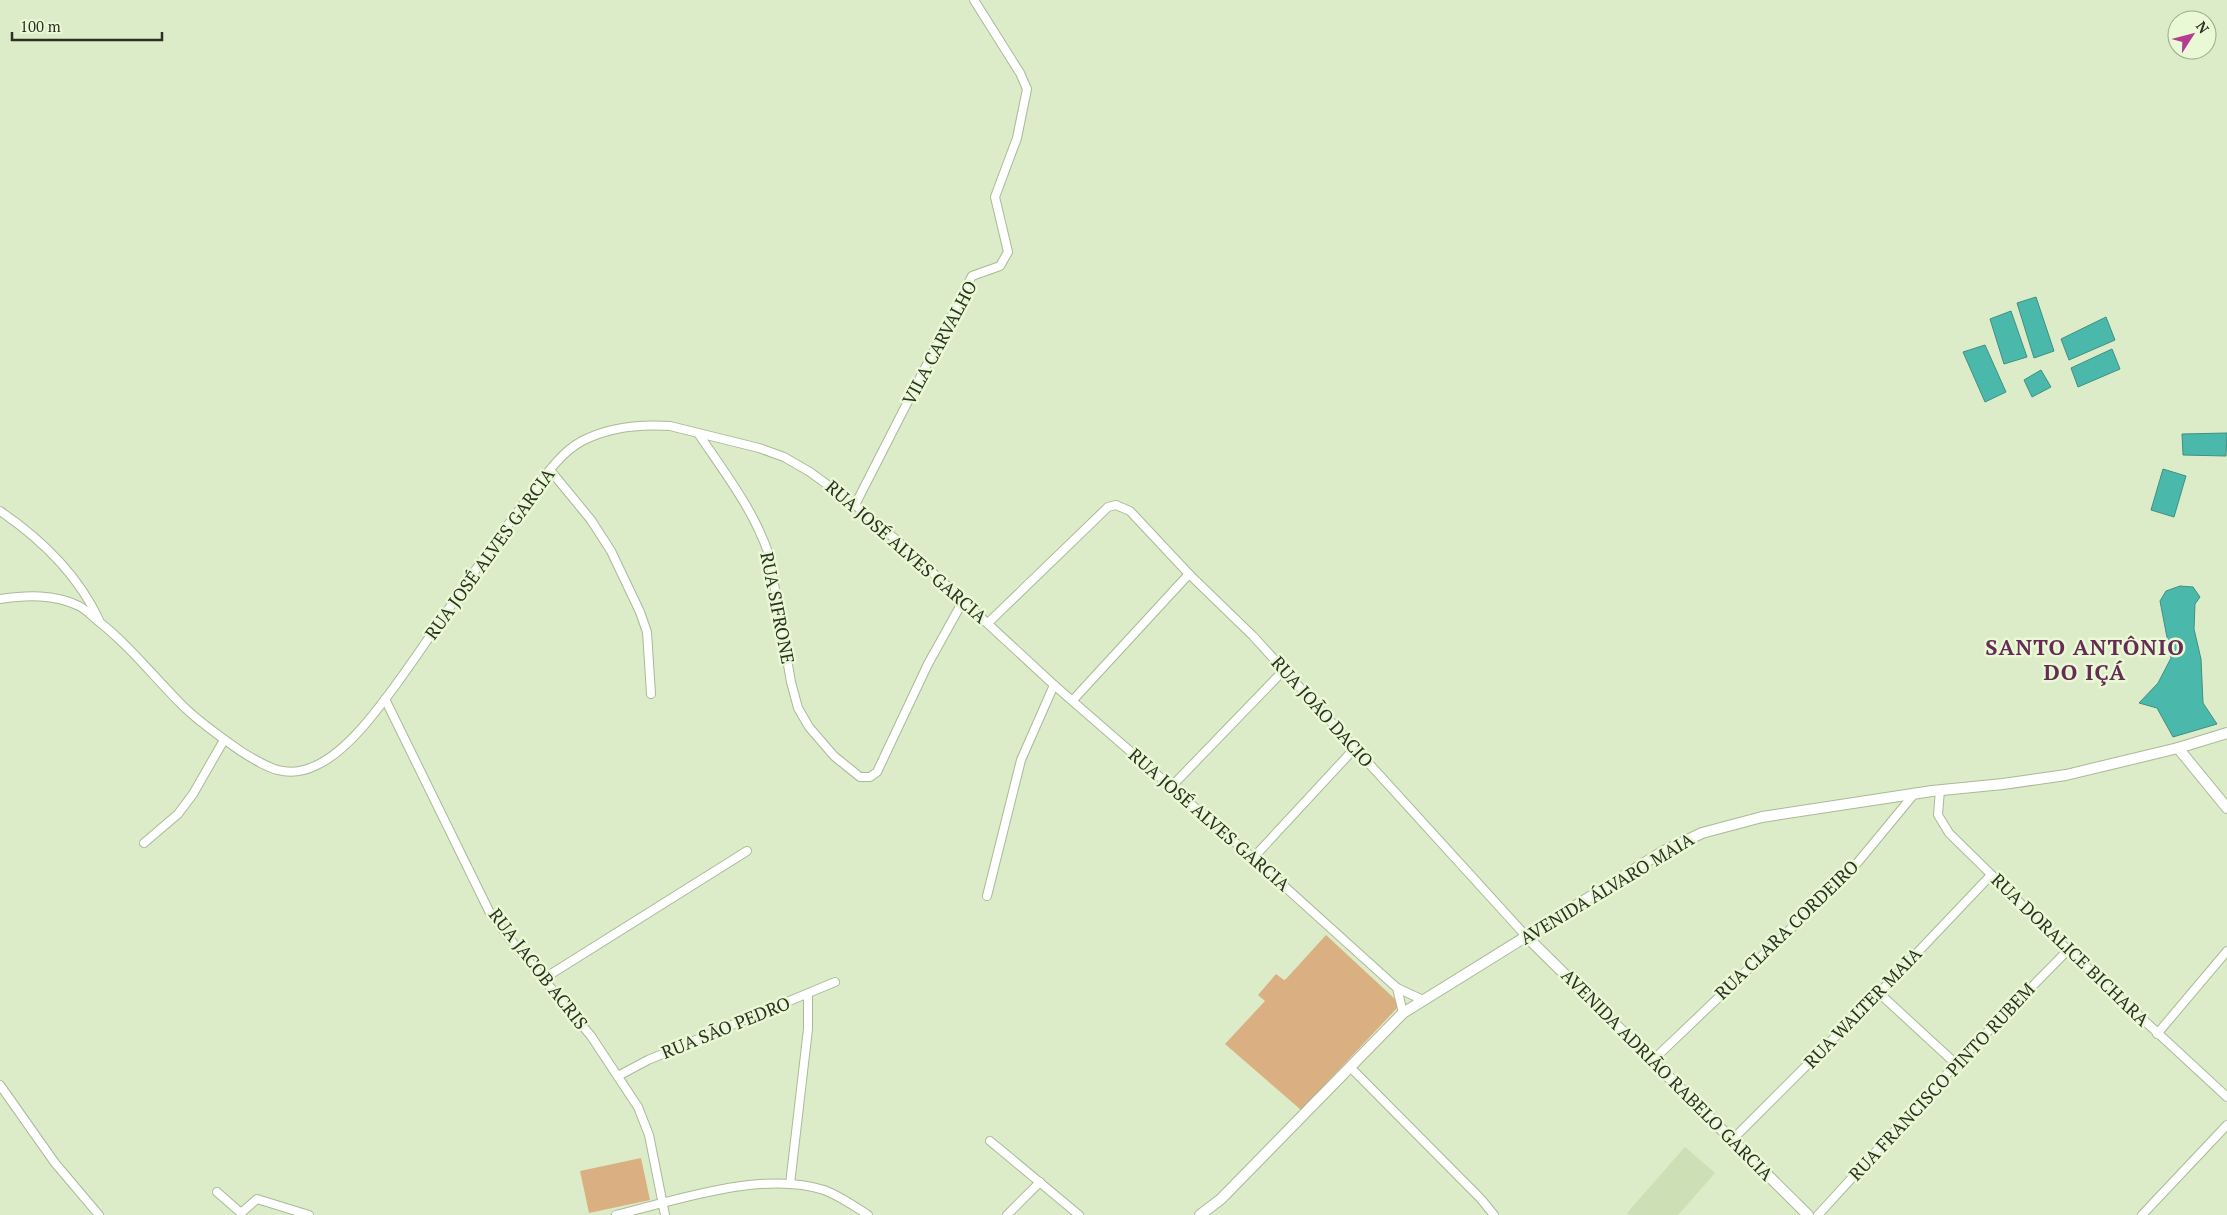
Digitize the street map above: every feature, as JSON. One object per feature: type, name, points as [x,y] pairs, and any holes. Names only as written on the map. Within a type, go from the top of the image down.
[{"type":"street","name":"VILA CARVALHO","points":[[855,505],[972,276],[1000,266],[1008,252],[995,197],[1017,138],[1027,89],[1020,73],[974,0]]},
{"type":"street","name":"RUA JOSÉ ALVES GARCIA","points":[[0,598],[22,596],[56,598],[80,607],[113,632],[184,708],[224,740],[275,770],[285,773],[297,772],[316,766],[336,752],[359,730],[385,699],[506,526],[550,470],[564,455],[581,442],[605,431],[655,425],[670,426],[758,448],[784,457],[810,472],[855,505],[906,548],[1054,685],[1253,858],[1397,988],[1423,1000]]},
{"type":"street","name":"RUA SIFRONE","points":[[698,433],[754,516],[770,555],[791,682],[798,708],[817,739],[860,777],[870,777],[877,772],[928,664],[963,601]]},
{"type":"street","points":[[550,470],[590,520],[611,551],[640,612],[647,632],[651,694]]},
{"type":"street","name":"RUA JOÃO DACIO","points":[[988,623],[1108,507],[1116,505],[1130,511],[1189,574],[1253,636],[1526,936]]},
{"type":"street","points":[[0,510],[56,557],[88,598],[100,622]]},
{"type":"street","points":[[1073,700],[1189,574]]},
{"type":"street","points":[[1171,787],[1283,670]]},
{"type":"street","points":[[987,896],[1022,760],[1054,685]]},
{"type":"street","name":"RUA JACOB ACRIS","points":[[385,699],[489,910],[591,1036],[638,1107],[649,1134],[665,1215]]},
{"type":"street","name":"AVENIDA ÁLVARO MAIA","points":[[1202,1214],[1221,1199],[1403,1013],[1662,852],[1702,833],[1762,817],[1915,793],[2066,775],[2178,748],[2227,733]]},
{"type":"street","points":[[144,844],[178,814],[193,794],[224,740]]},
{"type":"street","points":[[1253,858],[1355,748]]},
{"type":"street","points":[[2178,748],[2227,808]]},
{"type":"street","name":"RUA DORALICE BICHARA","points":[[1940,790],[1937,809],[1940,821],[1991,875],[2068,950],[2227,1097]]},
{"type":"street","name":"RUA CLARA CORDEIRO","points":[[1653,1060],[1826,895],[1858,862],[1915,793]]},
{"type":"street","points":[[543,979],[747,852]]},
{"type":"street","name":"RUA WALTER MAIA","points":[[1734,1139],[1879,993],[1991,875]]},
{"type":"street","name":"AVENIDA ADRIÃO RABELO GARCIA","points":[[1526,936],[1734,1139],[1808,1215]]},
{"type":"street","name":"RUA FRANCISCO PINTO RUBEM","points":[[1818,1215],[1956,1064],[2068,950]]},
{"type":"street","points":[[2157,1034],[2227,951]]},
{"type":"street","name":"RUA SÃO PEDRO","points":[[618,1076],[648,1060],[835,982]]},
{"type":"street","points":[[1397,988],[1403,1013]]},
{"type":"street","points":[[1879,993],[1956,1064]]},
{"type":"street","points":[[790,1184],[808,1029],[808,994]]},
{"type":"street","points":[[1350,1067],[1481,1199],[1494,1215]]},
{"type":"street","points":[[0,1085],[56,1162],[99,1215]]},
{"type":"street","points":[[2142,1215],[2227,1125]]},
{"type":"street","points":[[990,1141],[1078,1215]]},
{"type":"street","points":[[1007,1215],[1040,1182]]},
{"type":"street","points":[[616,1215],[734,1187],[772,1183],[790,1184],[824,1191],[841,1198],[868,1215]]},
{"type":"street","points":[[217,1192],[241,1213],[256,1199],[285,1212],[308,1215]]},
{"type":"shaded area","points":[[1326,935],[1396,1000],[1398,1007],[1301,1110],[1225,1044],[1265,1001],[1258,995],[1276,974],[1284,980],[1286,979]]},
{"type":"shaded area","points":[[1685,1147],[1715,1173],[1678,1215],[1630,1215],[1627,1213]]},
{"type":"shaded area","points":[[641,1158],[650,1200],[589,1213],[580,1171]]},
{"type":"water","points":[[2036,297],[2054,351],[2034,358],[2017,303]]},
{"type":"water","points":[[2011,311],[2027,357],[2004,364],[1990,319]]},
{"type":"water","points":[[2106,317],[2115,340],[2069,360],[2061,339]]},
{"type":"water","points":[[1985,345],[2006,392],[1985,402],[1963,352]]},
{"type":"water","points":[[2112,349],[2120,369],[2078,387],[2071,368]]},
{"type":"water","points":[[2041,370],[2051,387],[2032,397],[2024,380]]},
{"type":"water","points":[[2227,433],[2226,456],[2183,455],[2182,434]]},
{"type":"water","points":[[2163,469],[2186,476],[2174,517],[2151,510]]},
{"type":"water","points":[[2180,586],[2193,587],[2200,597],[2195,604],[2194,629],[2201,659],[2203,703],[2217,724],[2173,737],[2157,708],[2139,703],[2158,683],[2171,658],[2160,601],[2166,591]]},
{"type":"district","name":"SANTO ANTÔNIO DO IÇÁ","points":[[2085,660]]}]
